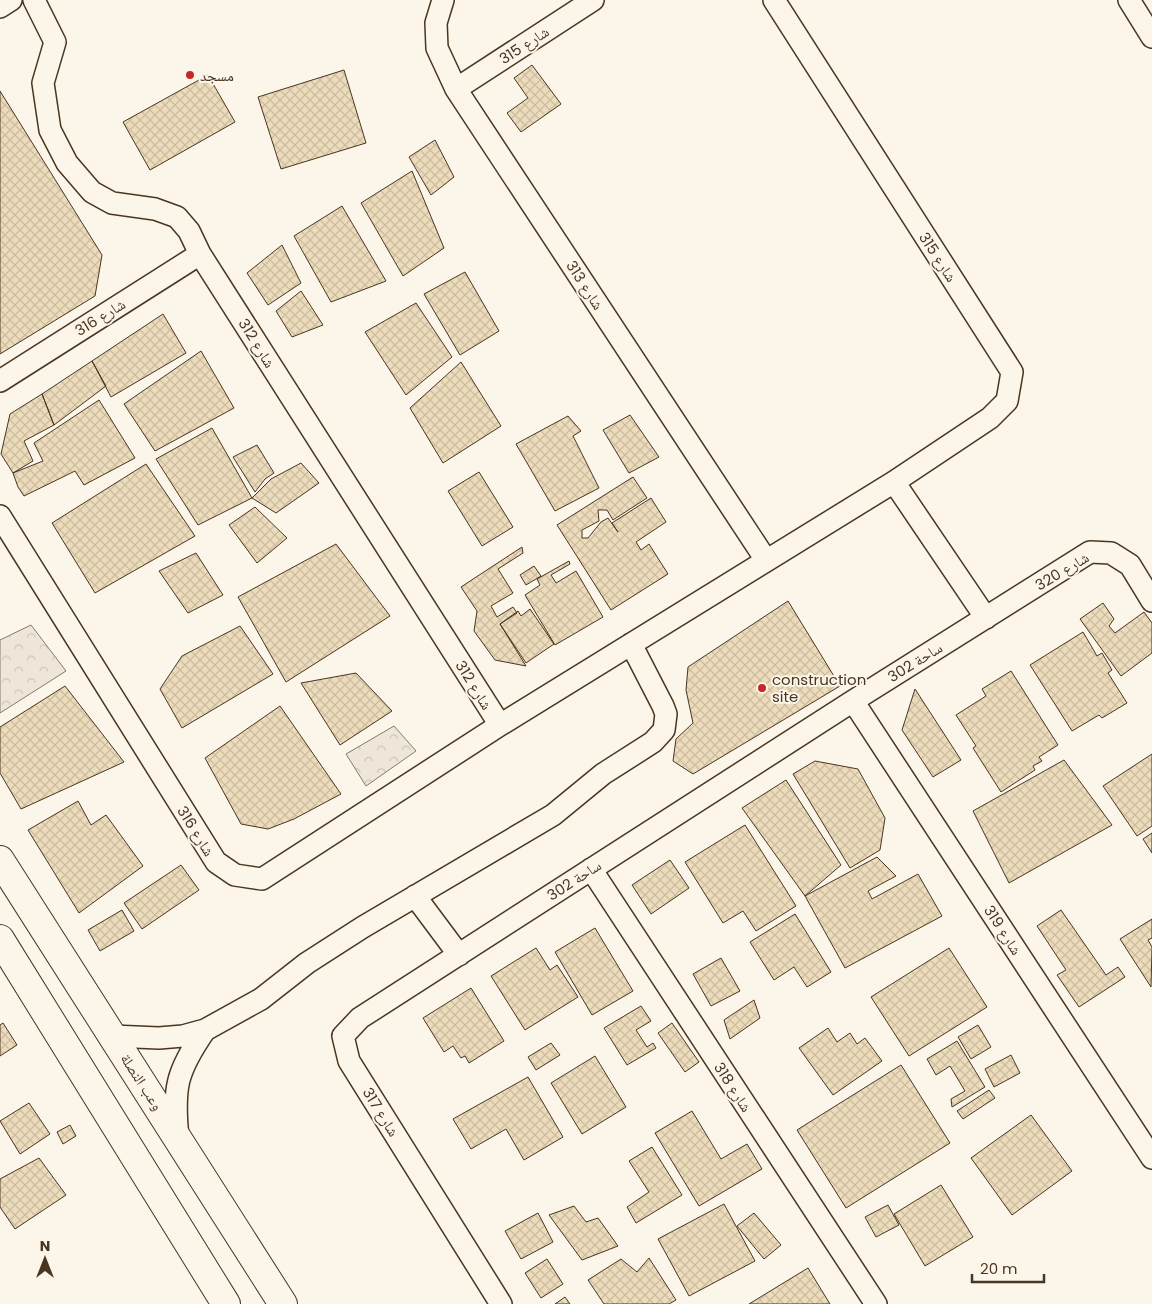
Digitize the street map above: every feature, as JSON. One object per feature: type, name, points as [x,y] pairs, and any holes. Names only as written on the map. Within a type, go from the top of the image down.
[{"type":"street","points":[[0,7],[11,0]]},
{"type":"street","name":"شارع 312","points":[[34,0],[55,42],[43,83],[50,130],[67,163],[92,192],[112,203],[155,209],[177,216],[189,231],[200,254],[500,724]]},
{"type":"street","name":"شارع 313","points":[[443,0],[436,23],[437,48],[456,89],[766,560]]},
{"type":"street","name":"شارع 315","points":[[456,89],[593,0]]},
{"type":"street","name":"شارع 315","points":[[774,0],[1012,372],[1007,401],[990,418],[894,482]]},
{"type":"street","points":[[1129,0],[1152,37]]},
{"type":"street","name":"شارع 316","points":[[0,380],[200,254]]},
{"type":"street","points":[[500,724],[894,482],[986,618]]},
{"type":"street","name":"شارع 316","points":[[0,516],[216,862],[235,875],[262,879],[500,724]]},
{"type":"street","name":"شارع 320","points":[[986,618],[1090,552],[1111,553],[1130,566],[1152,601]]},
{"type":"street","name":"ساحة 302","points":[[459,955],[853,701],[986,618]]},
{"type":"street","points":[[112,1036],[159,1038],[183,1036],[205,1030],[261,999],[307,963],[415,896],[552,815],[603,774],[659,736],[664,730],[666,714],[630,644]]},
{"type":"street","name":"شارع 319","points":[[853,701],[1152,1158]]},
{"type":"street","name":"وعب النصلة","points":[[0,860],[283,1304]]},
{"type":"street","name":"شارع 318","points":[[591,869],[876,1304]]},
{"type":"street","points":[[415,896],[459,955]]},
{"type":"street","points":[[0,939],[226,1304]]},
{"type":"street","name":"شارع 317","points":[[459,955],[360,1018],[343,1036],[349,1061],[501,1304]]},
{"type":"street","points":[[178,1138],[175,1109],[177,1081],[188,1055],[205,1030]]},
{"type":"green space","points":[[31,625],[66,671],[0,713],[0,640]]},
{"type":"green space","points":[[394,726],[416,751],[366,786],[346,754]]},
{"type":"building","points":[[532,65],[561,104],[521,132],[507,113],[528,98],[514,78]]},
{"type":"building","points":[[344,70],[366,143],[281,169],[258,97]]},
{"type":"building","points":[[208,75],[235,122],[150,170],[123,122]]},
{"type":"building","points":[[0,91],[102,255],[95,296],[0,354]]},
{"type":"building","points":[[435,140],[454,177],[431,195],[409,157]]},
{"type":"building","points":[[412,171],[444,248],[403,276],[361,203]]},
{"type":"building","points":[[342,206],[386,281],[331,302],[294,236]]},
{"type":"building","points":[[282,245],[301,283],[268,305],[247,273]]},
{"type":"building","points":[[465,272],[499,331],[460,355],[424,294]]},
{"type":"building","points":[[301,291],[323,325],[292,337],[276,311]]},
{"type":"building","points":[[416,303],[452,357],[406,395],[365,332]]},
{"type":"building","points":[[163,314],[186,353],[111,397],[92,361]]},
{"type":"building","points":[[201,351],[234,408],[155,451],[124,404]]},
{"type":"building","points":[[92,361],[106,386],[54,425],[42,394]]},
{"type":"building","points":[[461,362],[501,426],[443,463],[410,408]]},
{"type":"building","points":[[42,394],[54,425],[24,441],[33,461],[13,473],[1,454],[10,414]]},
{"type":"building","points":[[99,400],[135,458],[84,485],[75,471],[24,496],[18,487],[13,473],[43,461],[34,443]]},
{"type":"building","points":[[630,415],[659,457],[629,473],[603,430]]},
{"type":"building","points":[[568,416],[581,431],[573,436],[599,488],[555,511],[516,444]]},
{"type":"building","points":[[212,428],[252,498],[198,525],[156,459]]},
{"type":"building","points":[[257,445],[274,473],[265,479],[255,492],[233,457]]},
{"type":"building","points":[[301,463],[319,483],[276,513],[252,498],[271,479]]},
{"type":"building","points":[[146,464],[195,536],[95,593],[52,523]]},
{"type":"building","points":[[479,472],[513,527],[482,546],[448,491]]},
{"type":"building","points":[[633,477],[647,498],[613,520],[607,510],[598,510],[599,521],[582,530],[582,538],[588,538],[601,522],[608,518],[618,532],[612,523],[651,498],[666,522],[636,542],[641,550],[649,544],[668,574],[611,610],[557,525]]},
{"type":"building","points":[[255,507],[287,538],[257,563],[229,525]]},
{"type":"building","points":[[336,544],[390,616],[286,682],[238,597]]},
{"type":"building","points":[[522,547],[523,553],[498,569],[513,593],[491,606],[497,617],[513,607],[517,613],[500,624],[526,666],[495,660],[474,631],[477,611],[461,587]]},
{"type":"building","points":[[196,553],[223,595],[188,613],[159,571]]},
{"type":"building","points":[[569,561],[570,564],[551,575],[556,583],[576,571],[603,617],[555,645],[525,595],[540,585],[537,579]]},
{"type":"building","points":[[534,566],[541,576],[526,585],[520,575]]},
{"type":"building","name":"construction site","points":[[788,601],[840,686],[693,774],[673,761],[676,739],[693,723],[686,690],[688,667]]},
{"type":"building","points":[[1103,603],[1114,619],[1109,626],[1115,633],[1144,612],[1152,623],[1152,653],[1121,676],[1080,619]]},
{"type":"building","points":[[530,609],[554,644],[526,663],[500,624],[518,611],[521,616]]},
{"type":"building","points":[[240,626],[273,674],[182,728],[160,689],[182,656]]},
{"type":"building","points":[[1083,632],[1097,656],[1102,653],[1112,670],[1108,673],[1127,703],[1102,718],[1099,715],[1072,731],[1030,665]]},
{"type":"building","points":[[1011,671],[1058,745],[1039,757],[1042,761],[1033,766],[1035,770],[1001,792],[973,748],[976,746],[956,715],[986,696],[982,689]]},
{"type":"building","points":[[356,673],[392,711],[340,745],[301,683]]},
{"type":"building","points":[[65,686],[124,762],[21,809],[0,773],[0,727]]},
{"type":"building","points":[[915,689],[961,760],[933,777],[902,730]]},
{"type":"building","points":[[280,706],[341,794],[294,819],[268,829],[241,824],[205,758]]},
{"type":"building","points":[[1152,754],[1152,826],[1137,836],[1103,786]]},
{"type":"building","points":[[1064,760],[1112,825],[1009,883],[973,811]]},
{"type":"building","points":[[815,761],[858,769],[885,818],[880,850],[850,868],[793,774]]},
{"type":"building","points":[[786,780],[841,865],[805,896],[742,808]]},
{"type":"building","points":[[78,801],[91,825],[106,815],[143,866],[79,913],[28,830]]},
{"type":"building","points":[[745,825],[796,906],[756,931],[743,911],[723,923],[685,862]]},
{"type":"building","points":[[1152,833],[1152,853],[1143,839]]},
{"type":"building","points":[[877,857],[896,876],[868,891],[872,899],[918,874],[942,916],[845,968],[805,896]]},
{"type":"building","points":[[670,860],[689,888],[651,914],[632,885]]},
{"type":"building","points":[[181,865],[199,890],[142,929],[124,903]]},
{"type":"building","points":[[122,910],[134,931],[100,951],[88,930]]},
{"type":"building","points":[[1061,910],[1106,975],[1118,967],[1125,977],[1079,1007],[1057,975],[1066,970],[1037,926]]},
{"type":"building","points":[[795,914],[831,972],[807,987],[794,967],[774,980],[750,942]]},
{"type":"building","points":[[1152,919],[1152,938],[1148,940],[1152,947],[1151,987],[1120,939]]},
{"type":"building","points":[[595,928],[633,991],[592,1015],[555,952]]},
{"type":"building","points":[[536,948],[550,970],[557,965],[578,997],[525,1030],[491,976]]},
{"type":"building","points":[[949,948],[987,1007],[909,1056],[871,997]]},
{"type":"building","points":[[721,958],[740,991],[711,1006],[693,974]]},
{"type":"building","points":[[471,988],[504,1041],[469,1063],[465,1056],[461,1058],[453,1046],[444,1052],[423,1018]]},
{"type":"building","points":[[754,1000],[760,1018],[730,1039],[724,1020]]},
{"type":"building","points":[[641,1006],[651,1021],[636,1030],[647,1047],[653,1043],[656,1048],[627,1065],[604,1028]]},
{"type":"building","points":[[3,1023],[17,1045],[0,1056],[0,1025]]},
{"type":"building","points":[[672,1023],[699,1062],[685,1072],[658,1033]]},
{"type":"building","points":[[978,1025],[991,1047],[971,1059],[958,1037]]},
{"type":"building","points":[[828,1028],[837,1042],[850,1033],[857,1044],[865,1038],[882,1061],[833,1095],[799,1048]]},
{"type":"building","points":[[957,1041],[985,1087],[952,1107],[951,1099],[965,1091],[950,1066],[936,1075],[927,1059]]},
{"type":"building","points":[[551,1043],[560,1055],[536,1070],[528,1057]]},
{"type":"building","points":[[1011,1055],[1020,1073],[994,1087],[985,1069]]},
{"type":"building","points":[[595,1056],[626,1107],[582,1134],[551,1083]]},
{"type":"building","points":[[901,1065],[950,1143],[846,1208],[797,1130]]},
{"type":"building","points":[[528,1077],[563,1137],[524,1160],[506,1129],[471,1149],[453,1119]]},
{"type":"building","points":[[989,1090],[995,1098],[963,1119],[957,1111]]},
{"type":"building","points":[[29,1103],[50,1134],[20,1154],[0,1121]]},
{"type":"building","points":[[692,1111],[721,1159],[747,1144],[762,1169],[699,1206],[655,1133]]},
{"type":"building","points":[[1031,1115],[1072,1171],[1012,1215],[971,1158]]},
{"type":"building","points":[[70,1125],[76,1136],[63,1144],[57,1132]]},
{"type":"building","points":[[652,1147],[682,1195],[636,1223],[627,1207],[649,1192],[629,1161]]},
{"type":"building","points":[[39,1158],[66,1195],[15,1229],[0,1207],[0,1179]]},
{"type":"building","points":[[941,1185],[973,1237],[925,1266],[894,1214]]},
{"type":"building","points":[[724,1204],[755,1261],[689,1296],[658,1239]]},
{"type":"building","points":[[888,1205],[899,1225],[876,1237],[865,1217]]},
{"type":"building","points":[[574,1206],[586,1222],[598,1218],[618,1246],[582,1260],[549,1215]]},
{"type":"building","points":[[538,1213],[553,1242],[521,1259],[505,1231]]},
{"type":"building","points":[[754,1213],[781,1245],[764,1259],[737,1226]]},
{"type":"building","points":[[649,1258],[676,1300],[669,1304],[604,1304],[588,1280],[621,1259],[637,1272]]},
{"type":"building","points":[[547,1259],[563,1284],[541,1298],[525,1273]]},
{"type":"building","points":[[808,1268],[830,1304],[749,1304]]},
{"type":"building","points":[[565,1297],[570,1304],[555,1304]]},
{"type":"place","name":"مسجد","points":[[190,75]]},
{"type":"place","name":"construction site","points":[[762,688]]}]
